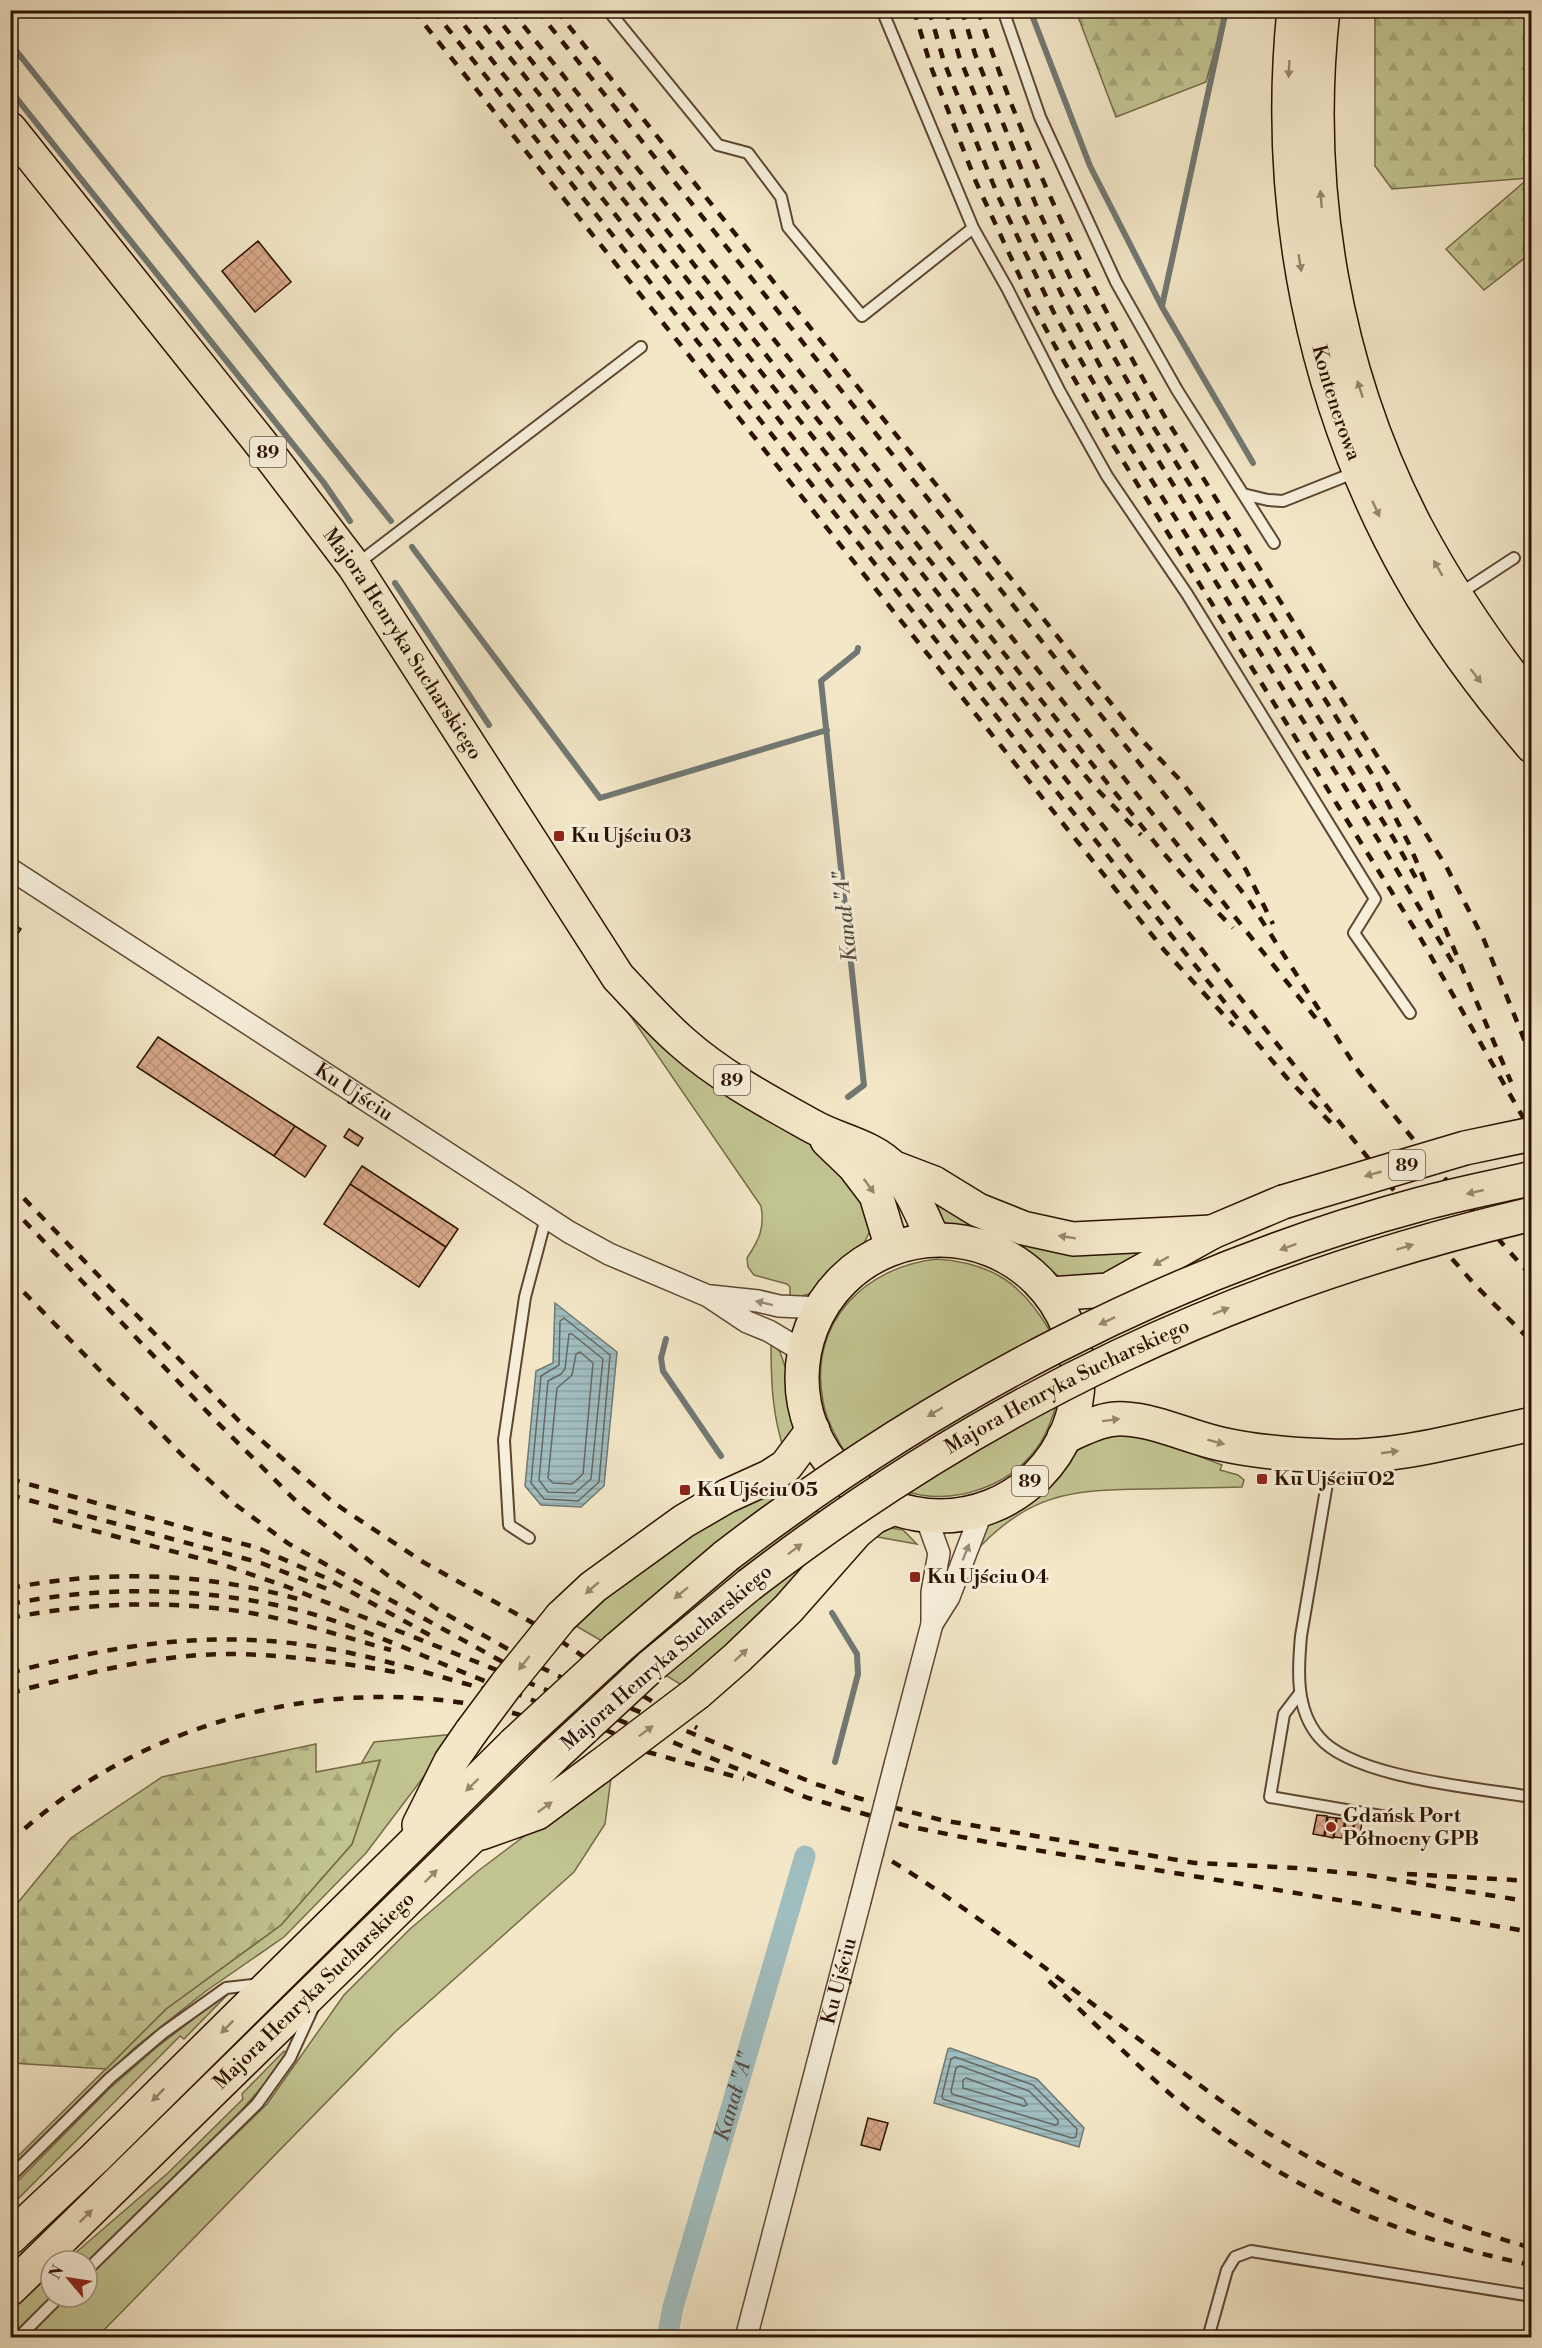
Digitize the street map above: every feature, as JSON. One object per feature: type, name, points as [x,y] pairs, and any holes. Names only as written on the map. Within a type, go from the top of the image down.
[{"type":"main road","name":"Kontenerowa","points":[[1294,10],[1288,118],[1291,185],[1297,241],[1306,299],[1318,350],[1339,419],[1387,534],[1444,604],[1489,646],[1532,702]]},
{"type":"main road","name":"Kontenerowa","points":[[1323,10],[1317,98],[1318,159],[1327,247],[1342,327],[1355,376],[1379,444],[1415,525],[1461,656],[1532,746]]},
{"type":"main road","name":"Majora Henryka Sucharskiego","points":[[10,129],[259,441],[354,566],[618,976],[683,1044],[729,1078],[815,1128],[864,1148],[892,1167],[913,1196],[933,1239]]},
{"type":"main road","name":"Majora Henryka Sucharskiego","points":[[815,1128],[854,1166],[876,1195],[892,1248]]},
{"type":"main road","name":"89","points":[[892,1167],[934,1183],[978,1210],[1023,1228],[1073,1239],[1212,1232],[1283,1202],[1465,1148],[1532,1134]]},
{"type":"main road","name":"Majora Henryka Sucharskiego","points":[[10,2238],[95,2158],[514,1744],[617,1648],[726,1556],[789,1508],[905,1431],[983,1385],[1111,1319],[1214,1274],[1316,1236],[1421,1204],[1532,1178]]},
{"type":"main road","name":"Majora Henryka Sucharskiego","points":[[10,2289],[555,1755],[650,1667],[802,1544],[918,1465],[1018,1407],[1098,1365],[1198,1320],[1346,1265],[1532,1214]]},
{"type":"main road","points":[[1050,1294],[1108,1290],[1212,1232]]},
{"type":"main road","points":[[892,1248],[913,1241],[933,1239],[955,1241],[984,1248],[1011,1260],[1050,1294],[1074,1342],[1078,1361],[1076,1400],[1064,1437]]},
{"type":"main road","name":"89","points":[[892,1248],[864,1262],[834,1288],[812,1327],[804,1352],[804,1397],[813,1430],[835,1467],[869,1496],[894,1508],[926,1516],[982,1511],[1026,1485],[1054,1455],[1064,1437]]},
{"type":"main road","points":[[1064,1437],[1102,1421],[1124,1419],[1159,1426],[1221,1444],[1273,1452],[1332,1456],[1389,1453],[1532,1424]]},
{"type":"main road","points":[[410,1846],[451,1761],[518,1669],[561,1617],[594,1587],[684,1521],[786,1466],[813,1430]]},
{"type":"main road","points":[[471,1836],[537,1813],[697,1693],[788,1609],[856,1532],[874,1517],[894,1508]]},
{"type":"street","name":"Ku Ujściu","points":[[10,869],[546,1218],[609,1254],[708,1296],[747,1322],[769,1331],[804,1352]]},
{"type":"street","name":"Ku Ujściu","points":[[708,1296],[758,1300],[779,1306],[821,1308]]},
{"type":"street","name":"Ku Ujściu","points":[[932,1624],[949,1597],[982,1511]]},
{"type":"street","name":"Ku Ujściu","points":[[746,2337],[932,1624],[932,1592],[939,1553],[926,1516]]},
{"type":"lane","points":[[608,10],[718,145],[748,153],[782,196],[788,227],[862,316],[973,228]]},
{"type":"lane","points":[[882,10],[973,228],[1107,476],[1187,594],[1375,899],[1354,933],[1410,1013]]},
{"type":"lane","points":[[1003,10],[1040,117],[1116,282],[1177,390],[1274,543]]},
{"type":"lane","points":[[354,566],[641,347]]},
{"type":"lane","points":[[1243,494],[1282,501],[1359,471]]},
{"type":"lane","points":[[1444,604],[1514,558]]},
{"type":"lane","points":[[529,1538],[508,1525],[504,1440],[525,1297],[546,1218]]},
{"type":"lane","points":[[1332,1456],[1301,1636],[1300,1693],[1308,1719],[1319,1737],[1342,1755],[1377,1769],[1532,1797]]},
{"type":"lane","points":[[1300,1693],[1284,1714],[1270,1797],[1387,1817]]},
{"type":"lane","points":[[99,2258],[257,2104],[290,2058],[325,1981]]},
{"type":"lane","points":[[10,2177],[110,2078],[163,2033],[226,1988],[272,1982]]},
{"type":"lane","points":[[1208,2337],[1227,2270],[1235,2257],[1251,2251],[1532,2296]]},
{"type":"lane","points":[[18,2337],[47,2309]]},
{"type":"green space","points":[[1076,10],[1226,11],[1206,82],[1116,117]]},
{"type":"green space","points":[[1375,11],[1531,11],[1531,253],[1484,290],[1446,249],[1529,178],[1392,189],[1375,166]]},
{"type":"green space","points":[[612,989],[816,1144],[855,1177],[872,1227],[862,1247],[809,1294],[790,1299],[790,1287],[787,1284],[754,1275],[748,1267],[747,1258],[758,1239],[761,1227],[761,1206]]},
{"type":"green space","points":[[921,1191],[1167,1242],[1117,1274],[1064,1280],[1028,1254],[1001,1239],[943,1222]]},
{"type":"green space","points":[[937,1259],[974,1265],[1004,1278],[1028,1300],[1050,1331],[901,1414],[844,1451],[826,1414],[823,1401],[821,1373],[824,1347],[833,1324],[847,1304],[865,1287],[886,1274],[911,1264]]},
{"type":"green space","points":[[771,1342],[780,1352],[787,1372],[794,1429],[785,1453],[777,1426],[773,1398]]},
{"type":"green space","points":[[1057,1403],[1041,1442],[1015,1470],[999,1481],[962,1494],[924,1495],[905,1491]]},
{"type":"green space","points":[[1114,1431],[1165,1443],[1222,1465],[1220,1470],[1238,1475],[1244,1480],[1242,1487],[1118,1490],[1072,1494],[1032,1507],[1013,1518],[975,1552],[987,1526],[1033,1498],[1048,1486],[1083,1443]]},
{"type":"green space","points":[[782,1479],[793,1487],[602,1641],[571,1623],[621,1578]]},
{"type":"green space","points":[[814,1508],[819,1513],[739,1573],[637,1660],[630,1656],[697,1599]]},
{"type":"green space","points":[[885,1527],[903,1530],[917,1544],[872,1536]]},
{"type":"green space","points":[[813,1554],[801,1579],[685,1687],[665,1675]]},
{"type":"green space","points":[[456,1734],[366,1853],[284,1937],[206,1991],[133,2049],[11,2169],[11,2163],[166,2009],[281,1925],[352,1844],[380,1761],[361,1764],[374,1742]]},
{"type":"green space","points":[[316,1744],[316,1772],[380,1760],[352,1844],[281,1925],[166,2009],[106,2069],[11,2063],[11,1911],[71,1838],[162,1777]]},
{"type":"green space","points":[[529,1748],[541,1751],[215,2071],[208,2063]]},
{"type":"green space","points":[[612,1770],[605,1824],[574,1872],[395,2032],[105,2329],[94,2337],[25,2338],[55,2309],[99,2309],[99,2266],[267,2104],[344,1995],[410,1929],[478,1871]]},
{"type":"green space","points":[[226,1994],[184,2039],[180,2036],[11,2206],[11,2188],[109,2089],[157,2047]]},
{"type":"green space","points":[[284,2051],[286,2053],[265,2083],[235,2118],[99,2250],[80,2249],[168,2173],[243,2099],[242,2094]]},
{"type":"green space","points":[[39,2285],[39,2309],[11,2336],[11,2311]]},
{"type":"water","points":[[555,1303],[617,1352],[604,1486],[581,1507],[541,1505],[525,1486],[536,1371],[553,1363]]},
{"type":"water","points":[[950,2048],[1037,2079],[1084,2128],[1079,2147],[934,2103]]},
{"type":"building","points":[[258,241],[291,282],[255,312],[222,271]]},
{"type":"building","points":[[10,922],[21,929],[10,945]]},
{"type":"building","points":[[158,1037],[295,1126],[274,1156],[137,1067]]},
{"type":"building","points":[[295,1126],[326,1146],[305,1177],[274,1156]]},
{"type":"building","points":[[349,1129],[363,1138],[358,1146],[344,1137]]},
{"type":"building","points":[[362,1166],[458,1229],[446,1247],[350,1184]]},
{"type":"building","points":[[350,1184],[446,1247],[419,1287],[324,1224]]},
{"type":"building","points":[[1317,1815],[1327,1816],[1324,1836],[1313,1834]]},
{"type":"building","name":"Gdańsk Port Północny GPB","points":[[1328,1817],[1336,1818],[1333,1838],[1325,1836]]},
{"type":"building","name":"Gdańsk Port Północny GPB","points":[[1337,1818],[1345,1819],[1342,1838],[1334,1837]]},
{"type":"building","name":"Gdańsk Port Północny GPB","points":[[1346,1820],[1354,1821],[1351,1840],[1343,1839]]},
{"type":"building","name":"Gdańsk Port Północny GPB","points":[[1355,1821],[1362,1822],[1359,1841],[1352,1840]]},
{"type":"building","points":[[868,2118],[888,2123],[880,2150],[861,2145]]},
{"type":"waterway","points":[[1030,10],[1090,166],[1162,307],[1253,463]]},
{"type":"waterway","points":[[1162,306],[1226,10]]},
{"type":"waterway","points":[[10,43],[391,521]]},
{"type":"waterway","points":[[10,90],[324,483],[350,521]]},
{"type":"waterway","points":[[412,547],[600,798],[827,730]]},
{"type":"waterway","points":[[395,583],[489,725]]},
{"type":"waterway","name":"Kanał \"A\"","points":[[848,1097],[864,1085],[821,681],[857,652],[858,648]]},
{"type":"waterway","name":"Kanał \"A\"","points":[[666,1339],[661,1358],[663,1371],[721,1456]]},
{"type":"waterway","name":"Kanał \"A\"","points":[[832,1613],[857,1654],[858,1674],[835,1762]]},
{"type":"waterway","name":"Kanał \"A\"","points":[[667,2338],[673,2307],[805,1856]]},
{"type":"railway","points":[[413,10],[1164,950],[1234,1026]]},
{"type":"railway","points":[[433,10],[1258,1044],[1332,1124]]},
{"type":"railway","points":[[452,10],[1416,1218],[1476,1286],[1532,1342]]},
{"type":"railway","points":[[472,10],[1047,730],[1094,786],[1141,835]]},
{"type":"railway","points":[[491,10],[1160,849],[1233,928]]},
{"type":"railway","points":[[511,10],[1318,1021]]},
{"type":"railway","points":[[537,10],[1248,899],[1359,1072],[1447,1181],[1532,1277]]},
{"type":"railway","points":[[556,10],[1114,707],[1180,780],[1214,823],[1246,870],[1273,924]]},
{"type":"railway","points":[[914,10],[931,67],[976,182],[1032,303],[1055,346],[1113,445],[1421,939],[1532,1133]]},
{"type":"railway","points":[[929,10],[944,62],[998,196],[1054,313],[1125,438],[1384,849],[1453,963]]},
{"type":"railway","points":[[946,10],[959,56],[1022,212],[1061,293],[1105,375],[1394,839],[1417,880]]},
{"type":"railway","points":[[962,10],[975,54],[1036,205],[1074,286],[1151,423],[1377,782],[1409,844],[1511,1082]]},
{"type":"railway","points":[[978,10],[996,64],[1038,170],[1112,323],[1168,422],[1446,866],[1484,940],[1532,1059]]},
{"type":"railway","points":[[10,1184],[239,1421],[334,1503],[423,1562],[542,1628],[623,1684],[697,1728]]},
{"type":"railway","points":[[10,1206],[215,1420],[302,1507],[386,1574],[437,1609],[545,1670]]},
{"type":"railway","points":[[10,1278],[185,1458],[236,1505],[289,1544],[521,1672]]},
{"type":"railway","points":[[10,1479],[258,1548],[326,1578],[435,1638]]},
{"type":"railway","points":[[10,1495],[261,1563],[335,1592]]},
{"type":"railway","points":[[53,1520],[221,1564],[285,1586],[522,1680],[808,1798],[907,1826],[987,1842],[1532,1932]]},
{"type":"railway","points":[[10,1588],[83,1578],[155,1577],[227,1583],[298,1599]]},
{"type":"railway","points":[[10,1604],[79,1594],[148,1591],[251,1600],[285,1607],[365,1632],[627,1739]]},
{"type":"railway","points":[[10,1618],[96,1606],[182,1605],[278,1618],[391,1650]]},
{"type":"railway","points":[[10,1673],[81,1656],[152,1644],[225,1639],[261,1640],[347,1652],[492,1691]]},
{"type":"railway","points":[[10,1693],[122,1666],[207,1655],[236,1654],[296,1658],[395,1672]]},
{"type":"railway","points":[[540,1667],[596,1694],[816,1784],[858,1798],[941,1820],[1195,1863],[1296,1868],[1366,1875],[1532,1902]]},
{"type":"railway","points":[[10,1842],[59,1801],[113,1767],[170,1739],[230,1718],[292,1705],[356,1698],[419,1698],[482,1706],[744,1779]]},
{"type":"railway","points":[[875,1851],[980,1920],[1214,2095],[1281,2141],[1341,2174],[1403,2203],[1434,2216],[1532,2248]]},
{"type":"railway","points":[[1407,1874],[1532,1881]]},
{"type":"railway","points":[[1049,1981],[1183,2105],[1221,2135],[1262,2162],[1347,2207],[1392,2225],[1438,2241],[1532,2265]]},
{"type":"place","name":"Ku Ujściu 03","points":[[559,836]]},
{"type":"place","name":"Ku Ujściu 02","points":[[1262,1479]]},
{"type":"place","name":"Ku Ujściu 05","points":[[685,1490]]},
{"type":"place","name":"Ku Ujściu 04","points":[[915,1577]]},
{"type":"place","name":"Gdańsk Port Północny GPB","points":[[1331,1827]]}]
